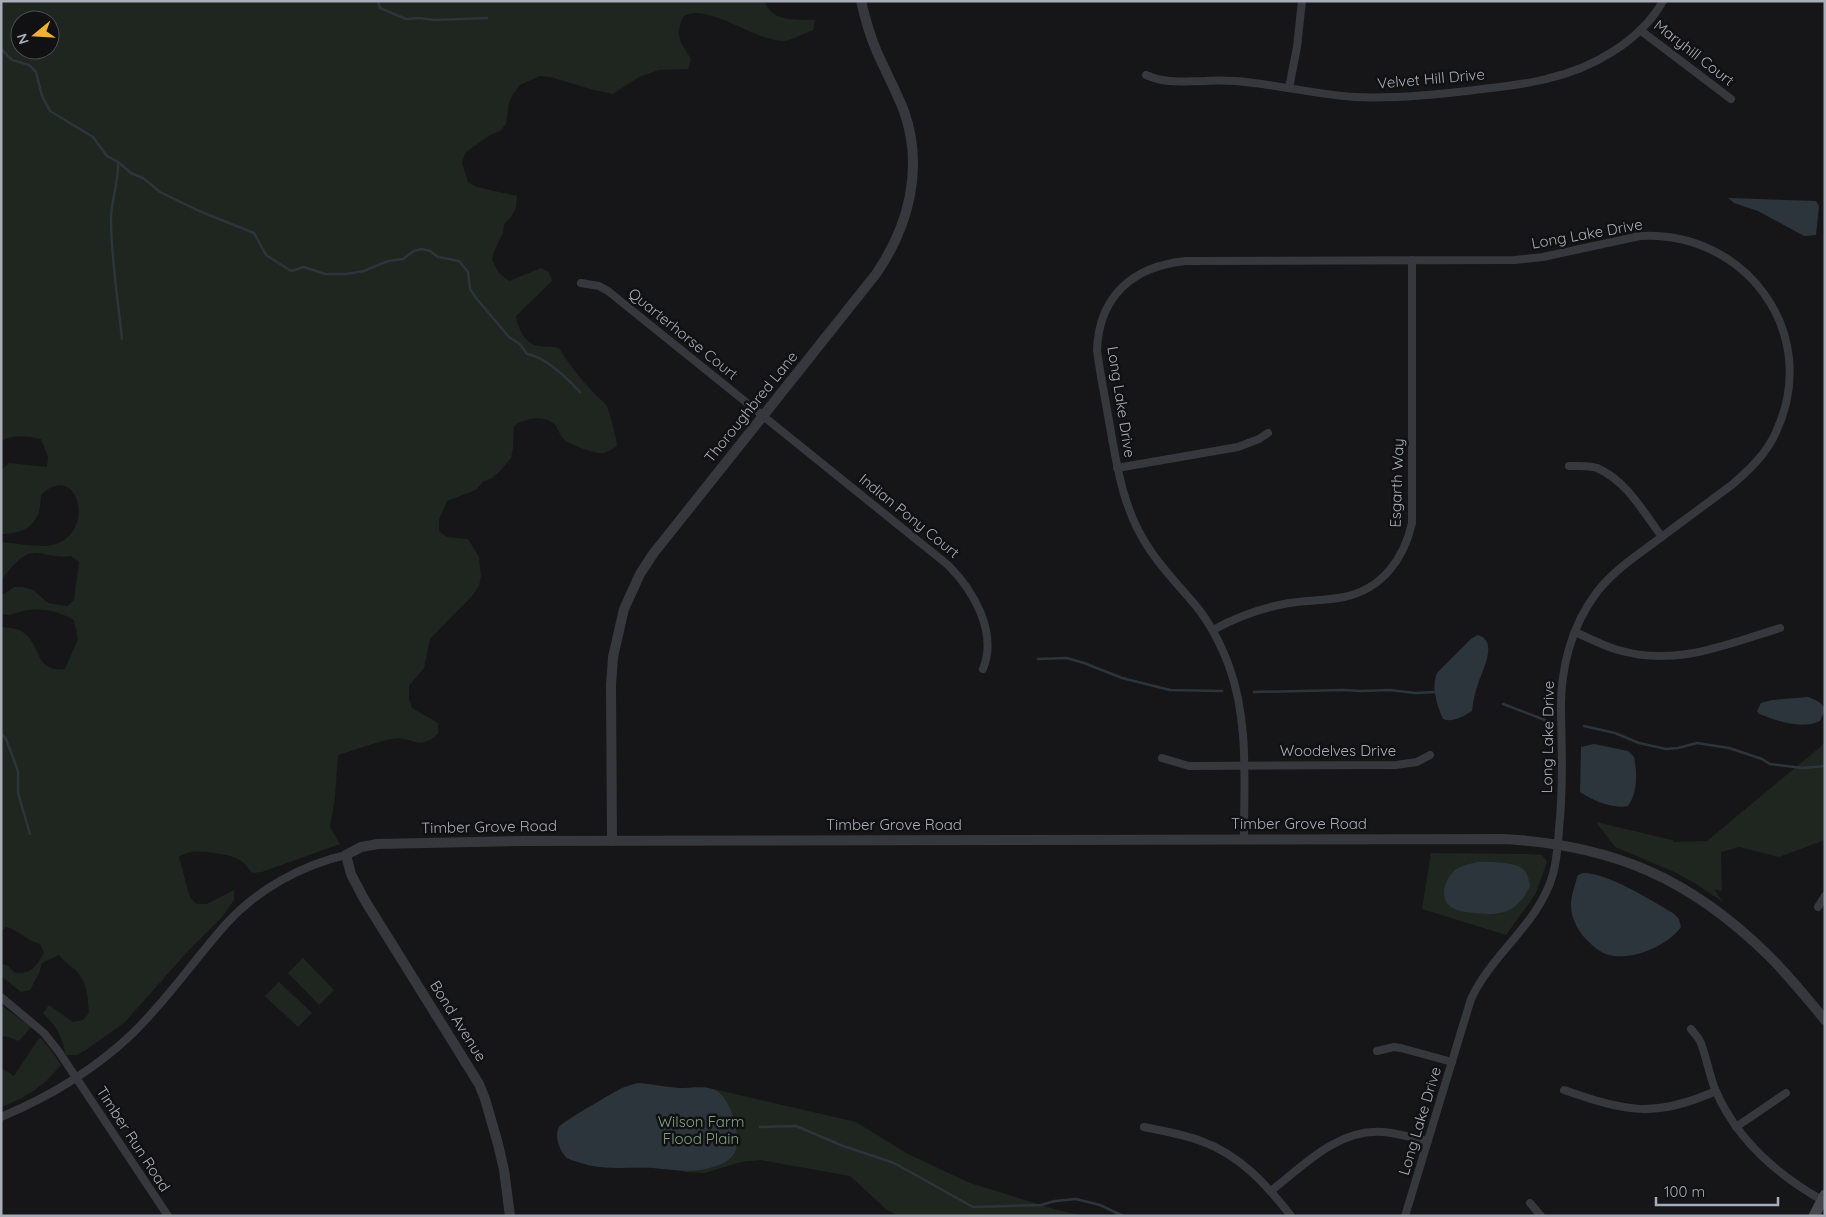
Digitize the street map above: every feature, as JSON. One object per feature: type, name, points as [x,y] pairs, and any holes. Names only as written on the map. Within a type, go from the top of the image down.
[{"type":"main road","points":[[1814,1216],[1823,1197]]},
{"type":"street","name":"Thoroughbred Lane","points":[[612,841],[612,665],[616,638],[624,610],[640,574],[653,554],[888,258],[905,219],[910,198],[913,169],[910,134],[904,112],[871,35],[860,1]]},
{"type":"street","points":[[1289,88],[1297,46],[1302,1]]},
{"type":"street","name":"Velvet Hill Drive","points":[[1146,74],[1156,80],[1166,82],[1228,81],[1254,83],[1354,97],[1412,97],[1534,82],[1583,68],[1612,52],[1640,30],[1663,1]]},
{"type":"street","name":"Maryhill Court","points":[[1640,30],[1730,99]]},
{"type":"street","name":"Long Lake Drive","points":[[1244,839],[1242,722],[1237,694],[1228,664],[1213,630],[1192,601],[1157,561],[1142,539],[1126,504],[1117,468],[1099,364],[1098,337],[1108,306],[1115,294],[1138,274],[1161,264],[1186,261],[1528,259],[1633,238],[1654,236],[1678,239],[1704,246],[1737,264],[1751,277],[1772,306],[1785,339],[1789,380],[1783,416],[1770,445],[1749,470],[1622,567],[1608,580],[1587,606],[1566,658],[1561,691],[1562,772],[1558,844],[1553,876],[1542,902],[1477,985],[1471,999],[1405,1216]]},
{"type":"street","name":"Esgarth Way","points":[[1213,630],[1231,620],[1266,608],[1304,600],[1332,599],[1355,594],[1389,572],[1404,549],[1409,536],[1412,514],[1412,260]]},
{"type":"street","name":"Quarterhorse Court","points":[[581,283],[599,286],[608,291],[763,416]]},
{"type":"street","name":"Indian Pony Court","points":[[763,416],[928,548],[956,573],[971,592],[981,615],[988,651],[983,669]]},
{"type":"street","points":[[1117,468],[1238,447],[1260,439],[1268,433]]},
{"type":"street","points":[[1570,466],[1587,466],[1597,469],[1617,481],[1662,536]]},
{"type":"street","points":[[1575,632],[1616,649],[1662,658],[1702,652],[1780,628]]},
{"type":"street","name":"Woodelves Drive","points":[[1162,758],[1189,766],[1396,765],[1418,762],[1430,755]]},
{"type":"street","name":"Timber Grove Road","points":[[1,1117],[29,1105],[76,1077],[132,1034],[165,998],[226,924],[242,908],[300,870],[326,860],[346,856],[361,847],[387,844],[612,841],[1504,839],[1558,844],[1590,850],[1635,865],[1671,881],[1693,894],[1745,934],[1770,957],[1825,1020]]},
{"type":"street","name":"Bond Avenue","points":[[346,856],[351,874],[364,899],[479,1084],[498,1144],[504,1170],[510,1216]]},
{"type":"street","points":[[1818,907],[1825,896]]},
{"type":"street","name":"Timber Run Road","points":[[1,997],[44,1033],[76,1077],[168,1216]]},
{"type":"street","points":[[1691,1029],[1700,1041],[1716,1091],[1736,1126],[1756,1151],[1781,1174],[1823,1197]]},
{"type":"street","points":[[1377,1051],[1394,1047],[1401,1048],[1452,1062]]},
{"type":"street","points":[[1564,1090],[1613,1106],[1643,1110],[1677,1106],[1716,1091]]},
{"type":"street","points":[[1736,1126],[1786,1093]]},
{"type":"street","points":[[1144,1127],[1201,1140],[1216,1147],[1245,1165],[1272,1190],[1291,1216]]},
{"type":"street","points":[[1272,1190],[1320,1151],[1350,1136],[1380,1132],[1396,1133],[1428,1141]]},
{"type":"street","points":[[1530,1204],[1536,1208],[1541,1216]]},
{"type":"green space","points":[[1,1],[764,1],[773,13],[779,16],[792,19],[815,20],[813,30],[784,41],[772,40],[717,17],[692,13],[683,17],[679,30],[682,44],[691,59],[688,69],[659,70],[639,77],[613,94],[540,76],[520,85],[513,94],[509,103],[506,124],[500,131],[490,135],[465,153],[462,163],[468,182],[477,187],[517,196],[516,208],[504,224],[503,233],[494,251],[492,260],[499,273],[509,281],[541,268],[549,272],[552,281],[516,316],[520,331],[534,345],[559,348],[579,376],[606,405],[613,425],[617,446],[604,453],[591,451],[565,440],[555,425],[547,420],[537,418],[522,421],[514,426],[511,458],[500,471],[492,478],[483,482],[476,490],[447,501],[439,520],[439,531],[447,537],[468,539],[479,557],[481,576],[479,586],[473,595],[430,639],[424,668],[409,686],[409,699],[412,708],[438,723],[438,734],[424,742],[419,743],[398,738],[391,739],[338,755],[335,797],[330,827],[340,844],[262,872],[252,873],[240,860],[221,854],[195,852],[179,857],[190,898],[197,904],[207,904],[234,890],[234,900],[222,917],[187,952],[125,1022],[77,1055],[66,1055],[58,1032],[43,1013],[49,1005],[73,1022],[83,1020],[89,1013],[85,987],[77,971],[59,955],[42,963],[30,990],[21,992],[1,976],[1,963],[8,966],[15,973],[21,973],[32,969],[44,953],[40,944],[15,931],[6,927],[1,932],[1,627],[22,631],[30,638],[43,662],[55,669],[65,669],[78,639],[74,620],[58,613],[47,610],[35,610],[8,615],[1,614],[1,596],[14,587],[33,590],[48,603],[67,606],[74,600],[79,562],[71,556],[33,553],[17,562],[1,580],[1,542],[34,546],[52,545],[66,538],[75,527],[78,515],[78,502],[73,492],[65,486],[54,486],[41,495],[39,512],[31,525],[19,532],[1,534],[2,469],[9,463],[47,467],[48,457],[41,439],[21,436],[1,441]]},
{"type":"green space","points":[[1825,743],[1825,840],[1779,857],[1739,847],[1721,852],[1722,891],[1714,889],[1723,902],[1693,882],[1672,871],[1615,847],[1596,822],[1674,842],[1707,841]]},
{"type":"green space","points":[[1431,853],[1542,855],[1547,862],[1535,895],[1506,935],[1422,909]]},
{"type":"green space","points":[[303,958],[334,990],[319,1005],[288,973]]},
{"type":"green space","points":[[279,982],[312,1013],[298,1027],[265,996]]},
{"type":"green space","points":[[1,1005],[31,1027],[19,1041],[5,1036],[1,1037]]},
{"type":"green space","points":[[40,1037],[61,1065],[34,1090],[1,1107],[1,1068],[14,1076]]},
{"type":"green space","name":"Wilson Farm Flood Plain","points":[[705,1087],[856,1122],[906,1153],[970,1183],[1083,1216],[899,1216],[887,1210],[850,1176],[761,1160],[741,1162],[705,1173],[685,1172],[665,1167],[657,1094]]},
{"type":"shaded area","points":[[1728,198],[1816,201],[1819,206],[1816,235],[1804,236],[1758,211],[1734,203]]},
{"type":"shaded area","points":[[1478,635],[1484,638],[1488,650],[1472,711],[1454,720],[1443,719],[1435,690],[1437,673],[1472,638]]},
{"type":"shaded area","points":[[1808,697],[1820,703],[1825,710],[1820,721],[1813,724],[1790,724],[1759,714],[1757,711],[1761,703],[1772,700]]},
{"type":"shaded area","points":[[1594,744],[1628,751],[1634,757],[1636,782],[1634,795],[1628,806],[1603,804],[1580,792],[1581,747]]},
{"type":"shaded area","points":[[1477,862],[1516,865],[1525,871],[1530,886],[1520,902],[1507,911],[1492,914],[1464,912],[1451,907],[1447,903],[1444,894],[1448,878],[1455,870]]},
{"type":"shaded area","points":[[1583,873],[1605,877],[1641,895],[1673,913],[1679,919],[1681,927],[1675,934],[1658,946],[1639,954],[1618,956],[1601,952],[1581,934],[1572,914],[1571,901],[1573,890],[1578,875]]},
{"type":"shaded area","points":[[638,1083],[679,1088],[704,1087],[717,1091],[727,1102],[734,1118],[737,1143],[733,1156],[719,1165],[693,1171],[653,1168],[606,1168],[587,1165],[567,1158],[558,1144],[557,1135],[559,1127],[577,1114],[620,1089]]},
{"type":"waterway","points":[[378,1],[380,8],[406,19],[487,18]]},
{"type":"waterway","points":[[1,49],[12,60],[29,65],[36,72],[42,96],[50,111],[93,137],[107,156],[131,173],[143,178],[160,192],[199,211],[254,233],[266,255],[291,271],[304,267],[325,274],[347,274],[364,271],[388,261],[403,259],[414,251],[422,249],[430,251],[438,257],[459,261],[468,272],[470,289],[509,337],[520,344],[527,354],[541,359],[556,369],[580,392]]},
{"type":"waterway","points":[[118,162],[111,212],[111,234],[122,339]]},
{"type":"waterway","points":[[1038,659],[1067,658],[1122,678],[1170,690],[1222,691]]},
{"type":"waterway","points":[[1254,692],[1343,690],[1435,692]]},
{"type":"waterway","points":[[1503,704],[1545,720]]},
{"type":"waterway","points":[[1584,726],[1615,733],[1639,743],[1666,749],[1697,743],[1729,748],[1762,759],[1770,764],[1803,768],[1825,766]]},
{"type":"waterway","points":[[1,733],[6,739],[18,771],[18,793],[30,834]]},
{"type":"waterway","points":[[760,1127],[796,1126],[843,1146],[894,1163],[973,1207],[1041,1205],[1055,1201],[1076,1199],[1100,1205],[1123,1216]]}]
